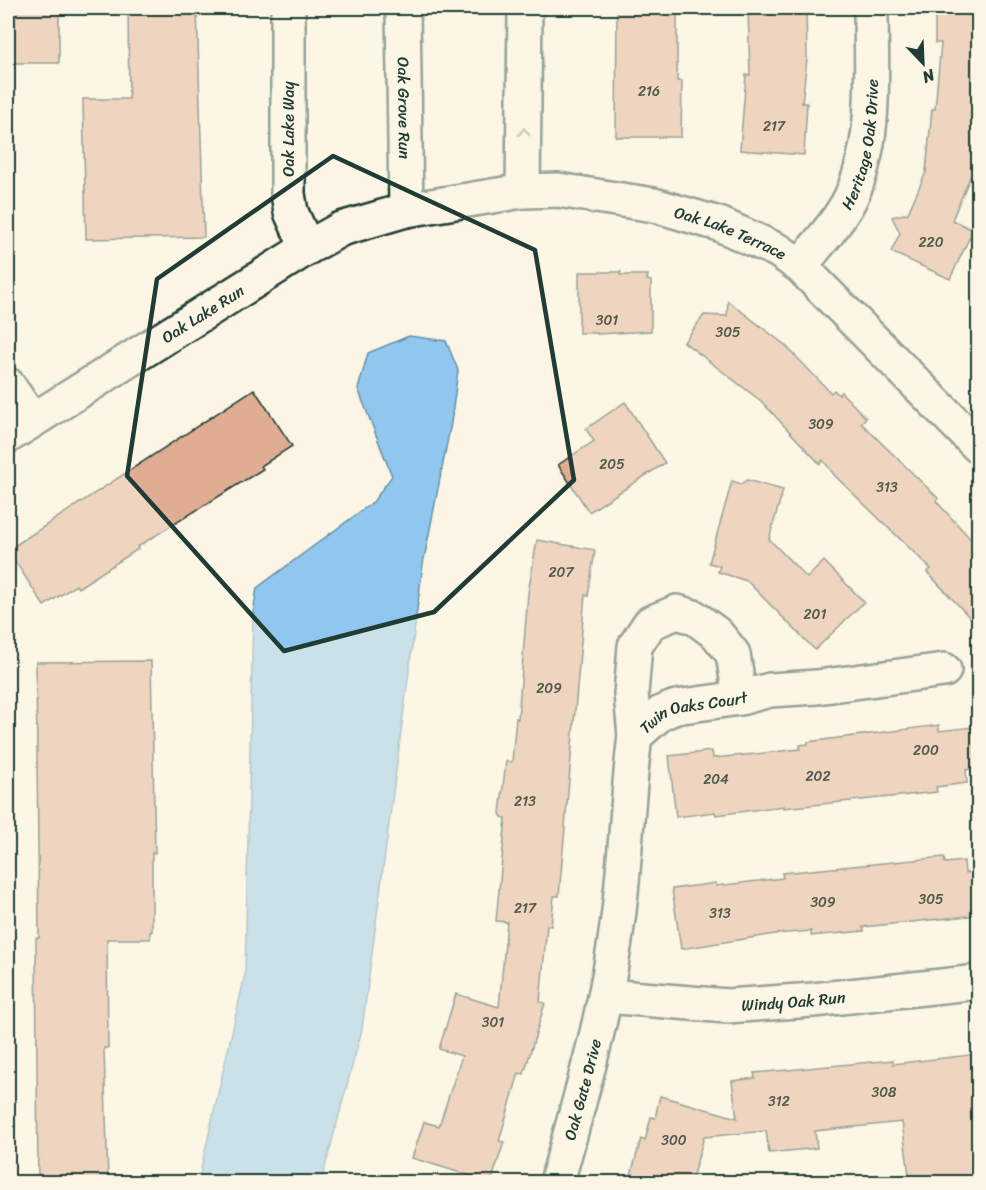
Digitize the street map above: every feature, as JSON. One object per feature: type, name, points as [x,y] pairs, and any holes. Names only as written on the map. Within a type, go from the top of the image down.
[{"type":"street","name":"Oak Lake Way","points":[[288,8],[288,194],[291,212],[307,248]]},
{"type":"street","name":"Oak Grove Run","points":[[403,8],[406,210]]},
{"type":"street","points":[[523,190],[525,8]]},
{"type":"street","name":"Heritage Oak Drive","points":[[800,266],[832,227],[850,200],[862,168],[873,97],[871,8]]},
{"type":"street","name":"Oak Lake Terrace","points":[[406,210],[523,190],[558,190],[654,205],[719,224],[779,250],[800,266],[978,446]]},
{"type":"street","name":"Oak Lake Run","points":[[20,428],[307,248],[341,229],[406,210]]},
{"type":"street","points":[[8,385],[20,428]]},
{"type":"street","points":[[635,736],[631,693],[635,646],[650,623],[677,612],[694,617],[717,634],[733,654],[740,698]]},
{"type":"street","name":"Twin Oaks Court","points":[[606,996],[618,918],[635,736],[661,713],[676,708],[740,698],[770,690],[817,687],[944,670]]},
{"type":"street","name":"Windy Oak Run","points":[[606,996],[727,1006],[813,1000],[978,982]]},
{"type":"street","name":"Oak Gate Drive","points":[[557,1182],[595,1047],[606,996]]},
{"type":"highlighted area","points":[[333,156],[535,250],[574,480],[434,612],[284,651],[127,476],[157,279]]},
{"type":"water","points":[[409,336],[446,341],[458,370],[451,423],[423,564],[362,1029],[321,1182],[198,1182],[245,975],[253,613],[257,588],[373,502],[392,476],[358,389],[368,353]]},
{"type":"building","points":[[8,8],[59,8],[59,63],[8,63]]},
{"type":"building","points":[[128,8],[197,8],[204,237],[86,239],[83,99],[129,99]]},
{"type":"building","points":[[617,8],[677,8],[677,81],[682,81],[681,137],[616,137]]},
{"type":"building","points":[[748,8],[806,8],[807,58],[802,103],[807,103],[804,155],[740,150],[746,75],[750,75]]},
{"type":"building","points":[[935,8],[978,8],[978,158],[952,220],[973,230],[950,279],[891,252],[900,233],[892,217],[908,213],[926,172],[941,43],[935,43]]},
{"type":"building","points":[[579,272],[621,272],[620,275],[648,275],[647,280],[651,281],[651,331],[579,333]]},
{"type":"building","points":[[728,301],[785,345],[831,393],[834,390],[839,395],[841,392],[866,418],[861,423],[938,498],[936,501],[978,547],[978,626],[927,572],[931,569],[835,476],[823,460],[820,464],[761,401],[684,342],[704,315],[727,316]]},
{"type":"building","points":[[254,389],[292,446],[261,466],[263,469],[137,547],[138,549],[78,588],[76,585],[44,606],[8,550]]},
{"type":"building","points":[[625,402],[665,463],[589,512],[558,465],[594,441],[586,429]]},
{"type":"building","points":[[747,480],[783,490],[769,539],[807,578],[824,561],[864,602],[815,650],[747,581],[718,572],[720,566],[709,563],[732,481],[741,484]]},
{"type":"building","points":[[537,540],[595,550],[588,596],[585,595],[559,896],[554,896],[551,926],[547,925],[540,1002],[545,1003],[524,1074],[519,1073],[499,1141],[504,1142],[491,1182],[412,1158],[424,1122],[439,1126],[462,1056],[439,1049],[456,994],[499,1007],[507,922],[496,921],[506,818],[500,813],[506,761],[512,762],[516,718],[518,719],[528,593]]},
{"type":"building","points":[[151,661],[155,853],[152,853],[152,931],[150,939],[107,939],[108,1048],[104,1048],[108,1182],[38,1182],[36,938],[39,938],[36,662]]},
{"type":"building","points":[[939,725],[939,731],[973,727],[978,768],[966,770],[967,783],[936,787],[937,792],[784,808],[784,806],[716,815],[715,812],[676,817],[669,756],[712,751],[713,758],[800,749],[800,745],[808,744],[808,742]]},
{"type":"building","points":[[944,857],[945,863],[964,861],[965,873],[978,872],[978,915],[863,927],[864,931],[811,936],[811,931],[775,934],[681,949],[672,889],[783,878],[782,873]]},
{"type":"building","points":[[978,1054],[978,1182],[910,1182],[902,1122],[815,1131],[817,1148],[769,1153],[766,1131],[704,1137],[691,1182],[629,1182],[641,1139],[645,1141],[651,1117],[655,1118],[660,1096],[737,1118],[732,1081],[755,1078],[754,1073],[893,1060],[893,1064]]}]
